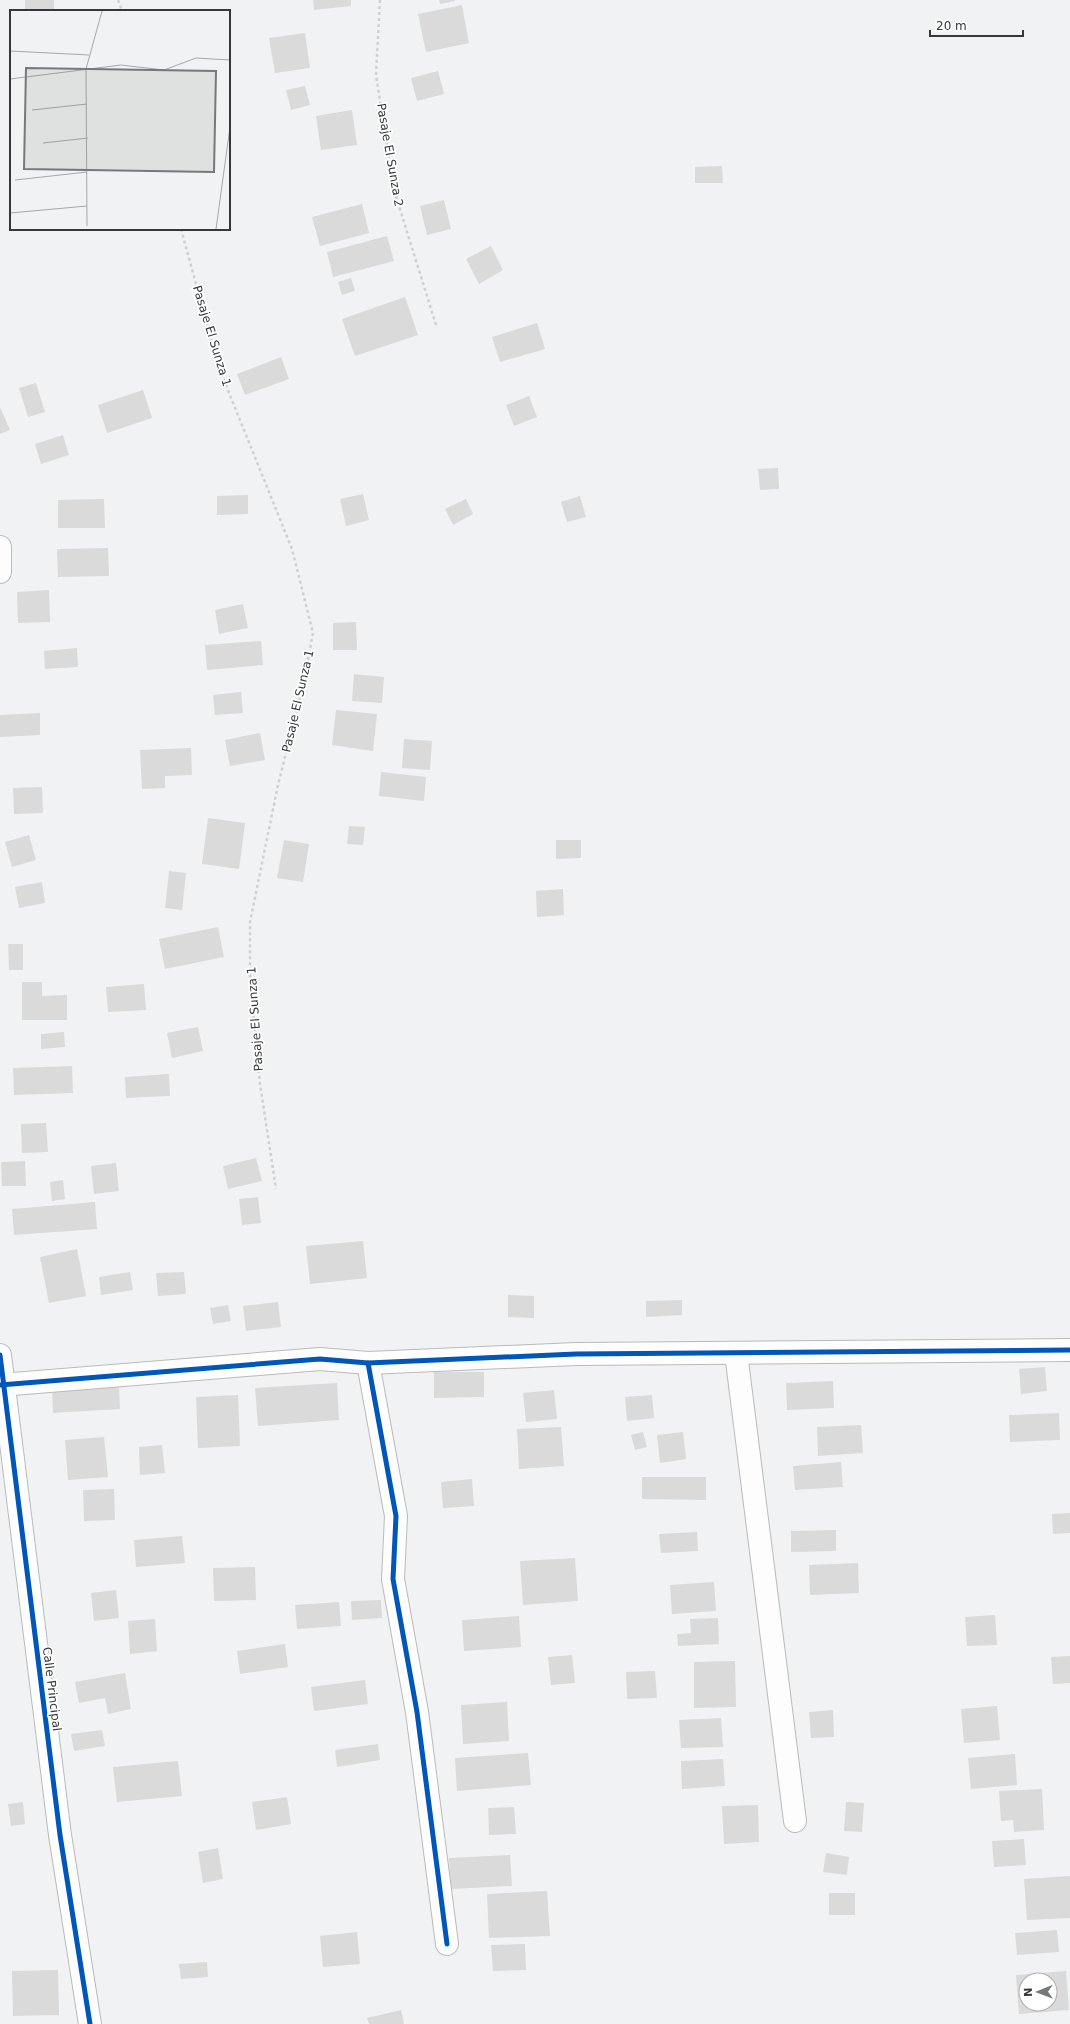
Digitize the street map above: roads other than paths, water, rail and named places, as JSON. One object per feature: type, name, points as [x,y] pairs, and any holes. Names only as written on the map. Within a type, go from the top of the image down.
[{"type":"street","points":[[0,547],[0,572]]},
{"type":"street","points":[[2,1386],[320,1359],[368,1363],[576,1354],[1070,1350]]},
{"type":"street","points":[[736,1353],[795,1821]]},
{"type":"street","name":"Calle Principal","points":[[0,1356],[2,1386],[60,1835],[90,2024]]},
{"type":"street","points":[[368,1363],[396,1516],[393,1579],[417,1712],[447,1944]]}]
